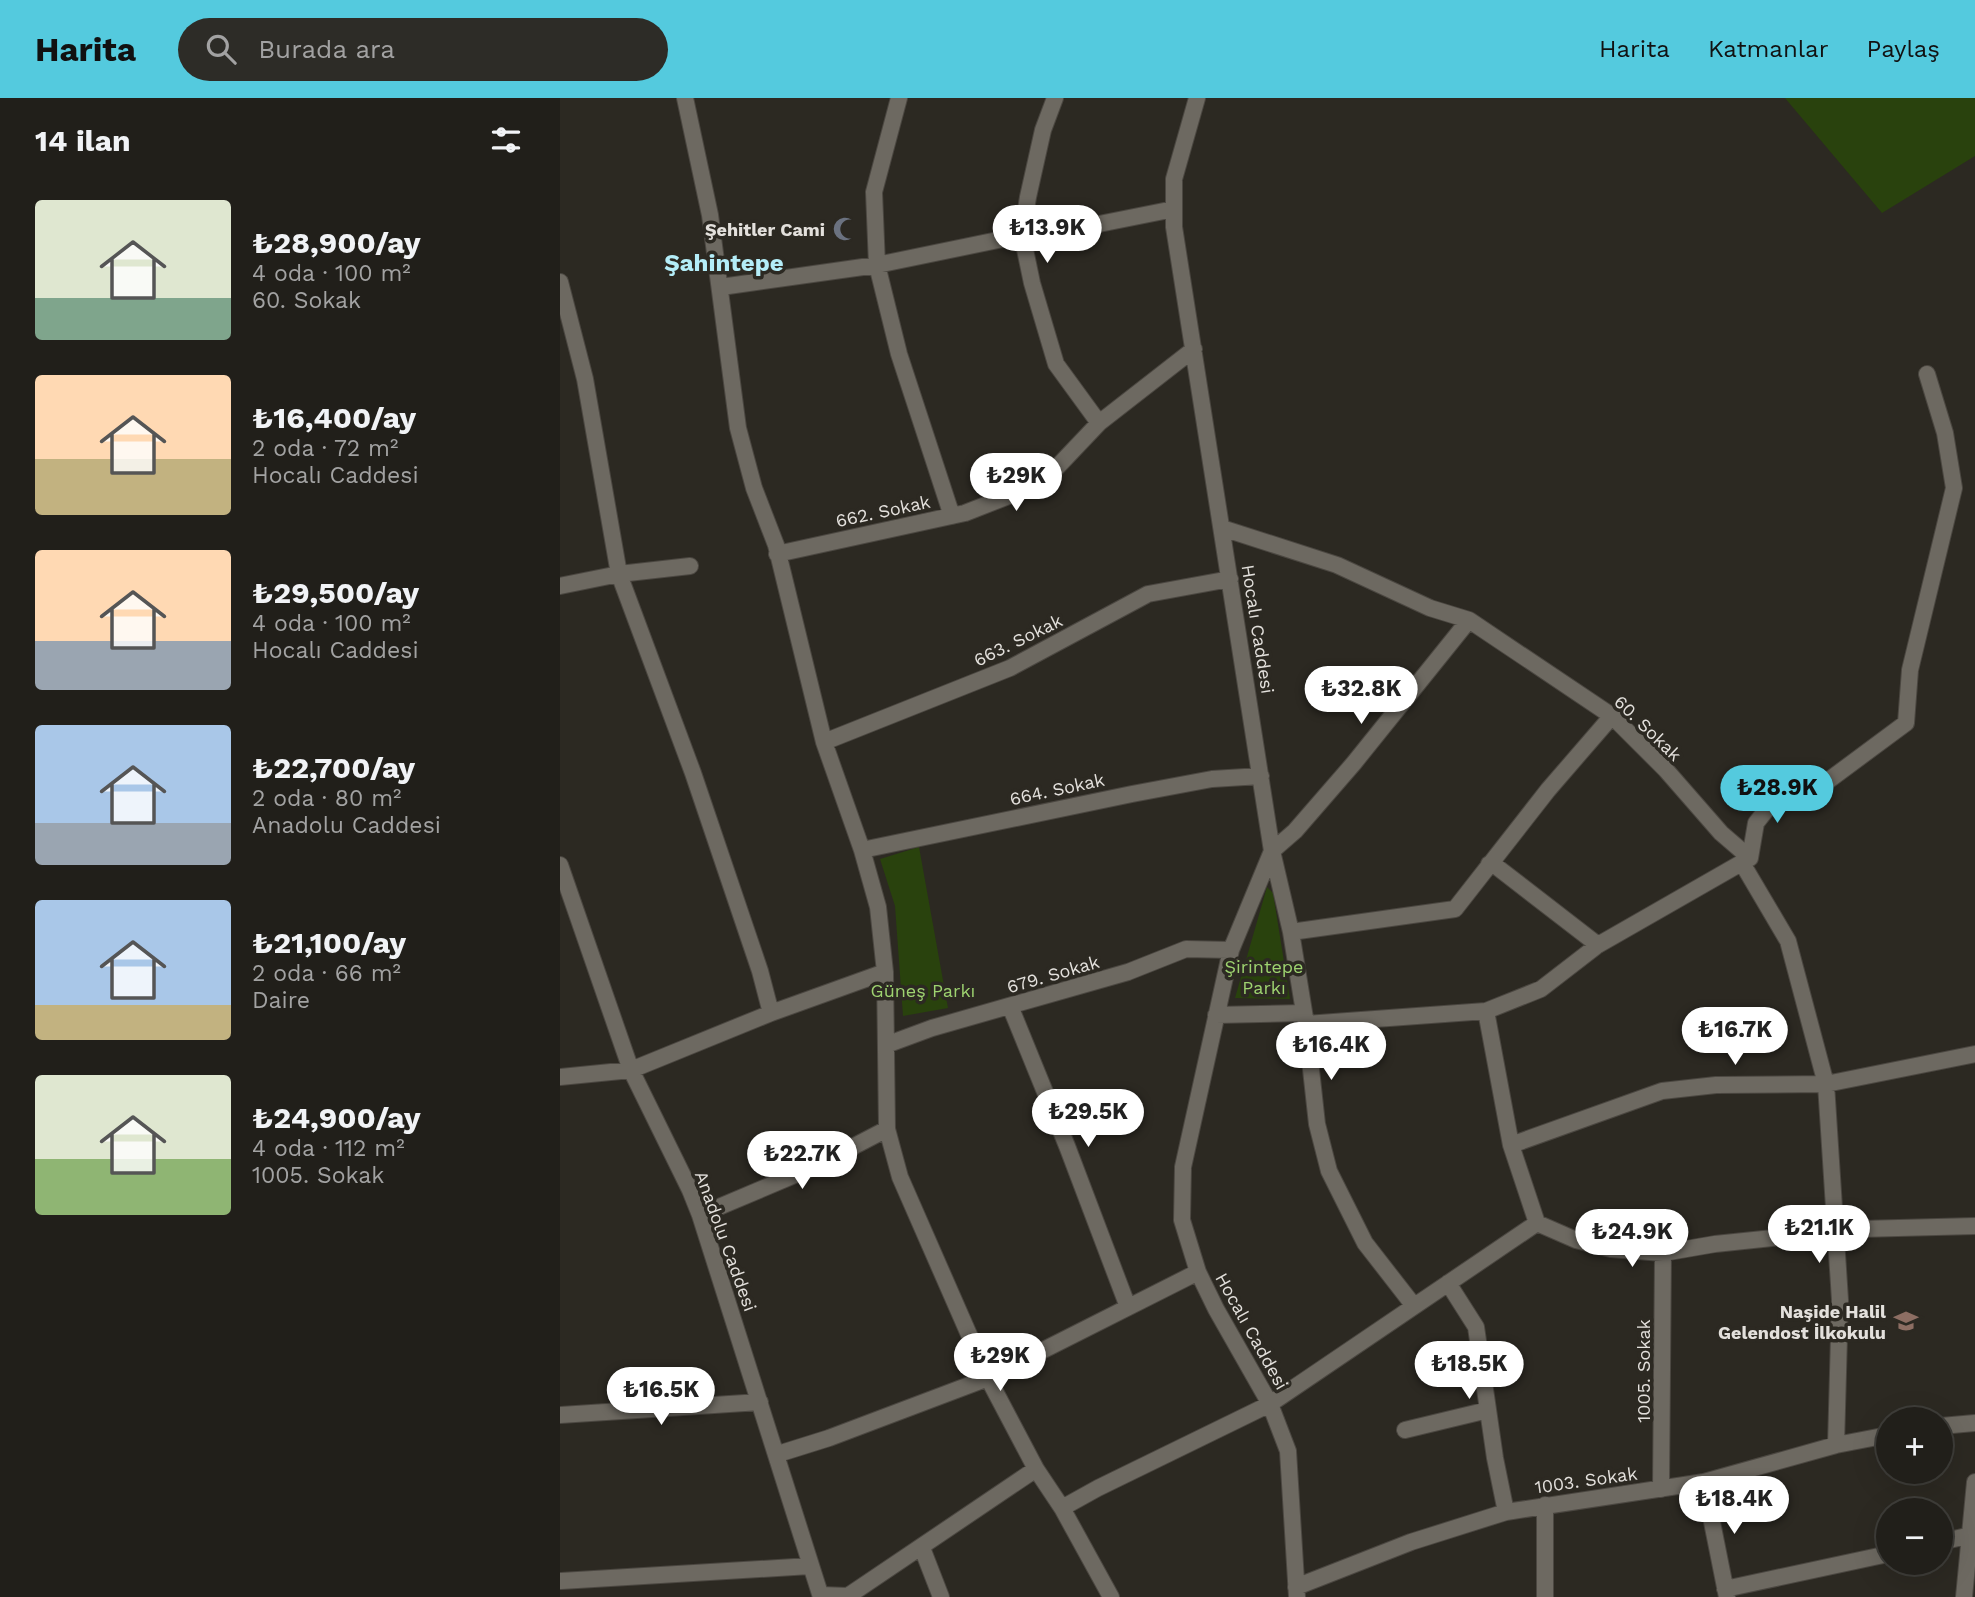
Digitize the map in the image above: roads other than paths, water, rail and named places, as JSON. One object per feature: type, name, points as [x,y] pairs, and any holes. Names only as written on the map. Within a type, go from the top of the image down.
[{"type":"street","points":[[685,98],[710,215],[738,428],[754,488],[777,554],[824,742],[862,850],[878,907],[885,972],[887,1129],[900,1177],[988,1378],[1036,1469],[1062,1508],[1111,1597]]},
{"type":"street","points":[[899,98],[874,192],[877,265],[899,354],[952,516]]},
{"type":"street","points":[[1055,98],[1043,130],[1022,234],[1032,283],[1056,364],[1100,423]]},
{"type":"street","name":"Hocalı Caddesi","points":[[1197,98],[1174,179],[1174,227],[1272,850],[1231,950],[1183,1167],[1182,1220],[1198,1272],[1270,1404],[1288,1451],[1296,1592]]},
{"type":"street","points":[[721,287],[877,265],[1022,234],[1084,226],[1174,209]]},
{"type":"street","points":[[560,286],[585,379],[619,574],[702,800],[760,971],[771,1013]]},
{"type":"street","name":"662. Sokak","points":[[777,554],[952,516],[1042,484],[1100,423],[1194,349]]},
{"type":"street","points":[[1216,1016],[1305,1019],[1486,1011],[1541,989],[1598,945],[1746,860],[1756,822],[1779,794],[1821,786],[1906,723],[1910,670],[1954,488],[1945,433],[1927,374]]},
{"type":"street","name":"60. Sokak","points":[[1222,528],[1337,565],[1430,608],[1469,620],[1612,716],[1666,770],[1746,860],[1788,941],[1826,1084],[1840,1300],[1836,1445]]},
{"type":"street","points":[[560,586],[619,574],[690,566]]},
{"type":"street","name":"663. Sokak","points":[[824,742],[1010,668],[1148,594],[1230,579]]},
{"type":"street","points":[[1414,1306],[1365,1243],[1329,1171],[1317,1124],[1305,1019],[1291,932],[1272,850],[1295,831],[1354,763],[1469,620]]},
{"type":"street","points":[[1291,932],[1455,909],[1548,790],[1612,716]]},
{"type":"street","name":"664. Sokak","points":[[862,850],[1212,779],[1261,776]]},
{"type":"street","points":[[1489,864],[1497,867],[1598,945]]},
{"type":"street","name":"Anadolu Caddesi","points":[[560,865],[632,1070],[700,1215],[821,1596]]},
{"type":"street","name":"679. Sokak","points":[[886,1045],[932,1028],[1128,972],[1186,949],[1231,950]]},
{"type":"street","points":[[560,1077],[632,1070],[771,1013],[885,972]]},
{"type":"street","points":[[1010,1006],[1128,1307]]},
{"type":"street","points":[[1486,1011],[1511,1145],[1537,1223],[1576,1240],[1611,1249],[1663,1253],[1715,1244],[1835,1232],[1975,1226]]},
{"type":"street","points":[[1511,1145],[1662,1091],[1716,1085],[1826,1084],[1975,1054]]},
{"type":"street","points":[[700,1215],[816,1166],[887,1129]]},
{"type":"street","points":[[1062,1508],[1270,1404],[1537,1223]]},
{"type":"street","name":"1005. Sokak","points":[[1661,1489],[1663,1253]]},
{"type":"street","points":[[778,1454],[829,1438],[988,1378],[1198,1272]]},
{"type":"street","points":[[1448,1283],[1476,1327],[1506,1512]]},
{"type":"street","points":[[560,1415],[761,1402]]},
{"type":"street","points":[[1405,1430],[1489,1410]]},
{"type":"street","points":[[1953,1425],[1975,1423]]},
{"type":"street","name":"1003. Sokak","points":[[1296,1592],[1411,1542],[1506,1512],[1704,1482],[1836,1445],[1876,1437]]},
{"type":"street","points":[[821,1596],[848,1596],[1036,1469]]},
{"type":"street","points":[[1704,1482],[1726,1593],[1876,1557]]},
{"type":"street","points":[[1964,1597],[1975,1482]]},
{"type":"street","points":[[1545,1505],[1545,1597]]},
{"type":"street","points":[[1953,1539],[1970,1535]]},
{"type":"street","points":[[922,1548],[941,1597]]},
{"type":"street","points":[[561,1581],[810,1566]]},
{"type":"street","points":[[560,1573],[562,1597]]},
{"type":"place","name":"Şehitler Cami","points":[[845,229]]},
{"type":"place","name":"Naşide Halil Gelendost İlkokulu","points":[[1906,1321]]},
{"type":"district","name":"Şahintepe","points":[[724,263]]},
{"type":"park label","name":"Şirintepe Parkı","points":[[1264,976]]},
{"type":"park label","name":"Güneş Parkı","points":[[923,990]]}]
